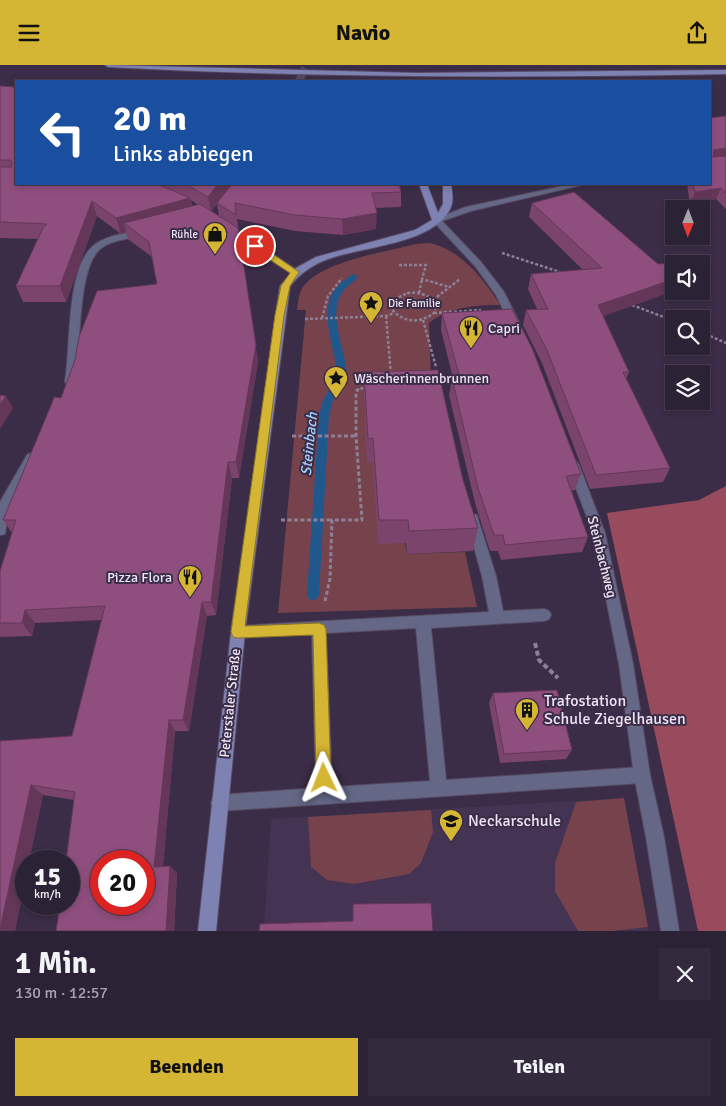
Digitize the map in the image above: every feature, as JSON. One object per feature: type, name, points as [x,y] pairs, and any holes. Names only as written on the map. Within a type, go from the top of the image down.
[{"type":"main road","points":[[108,65],[431,79],[726,72]]},
{"type":"main road","points":[[310,75],[328,80]]},
{"type":"main road","points":[[423,185],[436,220]]},
{"type":"main road","points":[[295,272],[325,256],[401,237],[425,228],[446,209],[448,202],[447,185]]},
{"type":"main road","name":"Peterstaler Straße","points":[[207,931],[218,803],[238,632],[281,307],[285,286],[295,272]]},
{"type":"street","points":[[520,332],[501,294],[478,264],[436,220],[470,209],[578,185]]},
{"type":"street","points":[[221,225],[295,272]]},
{"type":"street","points":[[64,396],[69,387],[74,367],[76,301],[81,275],[94,251],[106,243],[157,229]]},
{"type":"street","points":[[0,530],[3,508],[38,445]]},
{"type":"street","name":"Steinbachweg","points":[[569,453],[599,533],[626,664],[642,775],[655,837],[670,931]]},
{"type":"street","points":[[467,504],[488,576],[497,619]]},
{"type":"street","points":[[238,632],[544,615]]},
{"type":"street","points":[[423,623],[439,789]]},
{"type":"street","points":[[319,629],[324,796]]},
{"type":"street","points":[[218,803],[642,775]]},
{"type":"path","points":[[503,254],[571,275]]},
{"type":"path","points":[[433,300],[478,264]]},
{"type":"path","points":[[395,265],[426,265],[419,293]]},
{"type":"path","points":[[322,318],[323,303],[331,288],[349,273]]},
{"type":"path","points":[[422,279],[449,287]]},
{"type":"path","points":[[434,313],[436,305],[433,300],[419,293],[407,293],[392,301],[391,306],[394,313],[407,320],[423,320],[434,313],[481,310]]},
{"type":"path","points":[[629,303],[665,317]]},
{"type":"path","points":[[304,319],[386,316],[394,313]]},
{"type":"path","points":[[386,316],[392,374]]},
{"type":"path","points":[[423,320],[436,367]]},
{"type":"path","points":[[710,336],[726,343]]},
{"type":"path","points":[[392,374],[399,377]]},
{"type":"path","points":[[386,379],[392,374]]},
{"type":"path","points":[[279,520],[362,520],[356,436],[356,392],[359,389],[376,389]]},
{"type":"path","points":[[285,437],[356,436]]},
{"type":"path","points":[[319,629],[330,579],[332,520]]},
{"type":"path","points":[[528,616],[539,660],[558,678]]},
{"type":"shaded area","points":[[429,243],[440,246],[461,258],[487,285],[500,305],[454,310],[429,323],[431,382],[368,463],[389,462],[407,554],[465,552],[477,607],[278,613],[306,310],[297,310],[303,287],[324,270],[339,264],[372,254]]},
{"type":"shaded area","points":[[726,486],[726,931],[698,931],[607,513],[699,500]]},
{"type":"shaded area","name":"Neckarschule","points":[[624,798],[648,931],[264,931],[271,819]]},
{"type":"shaded area","points":[[624,798],[648,927],[612,931],[578,931],[555,891],[555,863],[576,802]]},
{"type":"shaded area","points":[[431,810],[433,832],[421,863],[409,874],[354,884],[327,880],[311,867],[308,817]]},
{"type":"building","points":[[0,86],[15,87],[15,185],[158,185],[190,198],[116,218],[92,201],[60,286],[16,286],[43,228],[47,224],[0,222],[0,167],[11,167],[12,162],[10,160],[0,160]]},
{"type":"building","points":[[726,116],[726,148],[714,150],[713,157],[726,156],[726,193],[721,188],[695,192],[693,185],[711,185],[711,118]]},
{"type":"building","points":[[187,185],[217,185],[208,197]]},
{"type":"building","points":[[231,185],[399,185],[401,192],[372,193],[377,213],[342,219],[294,215],[235,203],[236,215],[217,203]]},
{"type":"building","points":[[574,192],[658,264],[665,263],[665,282],[598,305],[629,372],[623,372],[670,468],[596,475],[546,348],[526,310],[548,309],[531,274],[602,268],[532,203]]},
{"type":"building","points":[[200,204],[238,228],[256,345],[236,462],[228,462],[211,602],[202,602],[183,720],[169,720],[155,857],[155,850],[90,850],[90,915],[155,915],[155,867],[170,866],[166,931],[56,931],[58,915],[80,915],[80,850],[67,850],[75,792],[31,785],[17,850],[15,850],[15,859],[0,929],[0,741],[72,736],[105,606],[25,610],[22,623],[0,623],[0,571],[16,520],[3,520],[54,397],[61,398],[75,360],[79,337],[97,291],[157,284],[149,242],[124,223]]},
{"type":"building","points":[[512,309],[532,348],[581,474],[566,476],[588,537],[505,545],[503,535],[494,535],[478,488],[452,378],[460,378],[442,313]]},
{"type":"building","points":[[438,370],[463,480],[478,528],[409,531],[408,520],[379,520],[373,438],[368,439],[364,372]]},
{"type":"building","points":[[0,395],[6,396],[0,405]]},
{"type":"building","name":"Trafostation Schule Ziegelhausen","points":[[557,690],[572,750],[504,754],[493,693]]},
{"type":"building","points":[[431,903],[433,931],[259,931],[260,924],[353,921],[353,904]]},
{"type":"waterway","name":"Steinbach","points":[[313,595],[324,416],[328,400],[342,377],[333,333],[333,303],[340,289],[354,277]]},
{"type":"tunnel","points":[[299,80],[305,68]]},
{"type":"place","name":"Rühle","points":[[215,255]]},
{"type":"place","name":"Die Familie","points":[[371,324]]},
{"type":"place","name":"Capri","points":[[471,349]]},
{"type":"place","name":"Wäscherinnenbrunnen","points":[[336,399]]},
{"type":"place","name":"Pizza Flora","points":[[190,598]]},
{"type":"place","name":"Trafostation Schule Ziegelhausen","points":[[527,731]]},
{"type":"place","name":"Neckarschule","points":[[451,842]]},
{"type":"route","points":[[255,246],[295,272],[285,286],[282,300],[238,632],[319,629],[324,778]]}]
